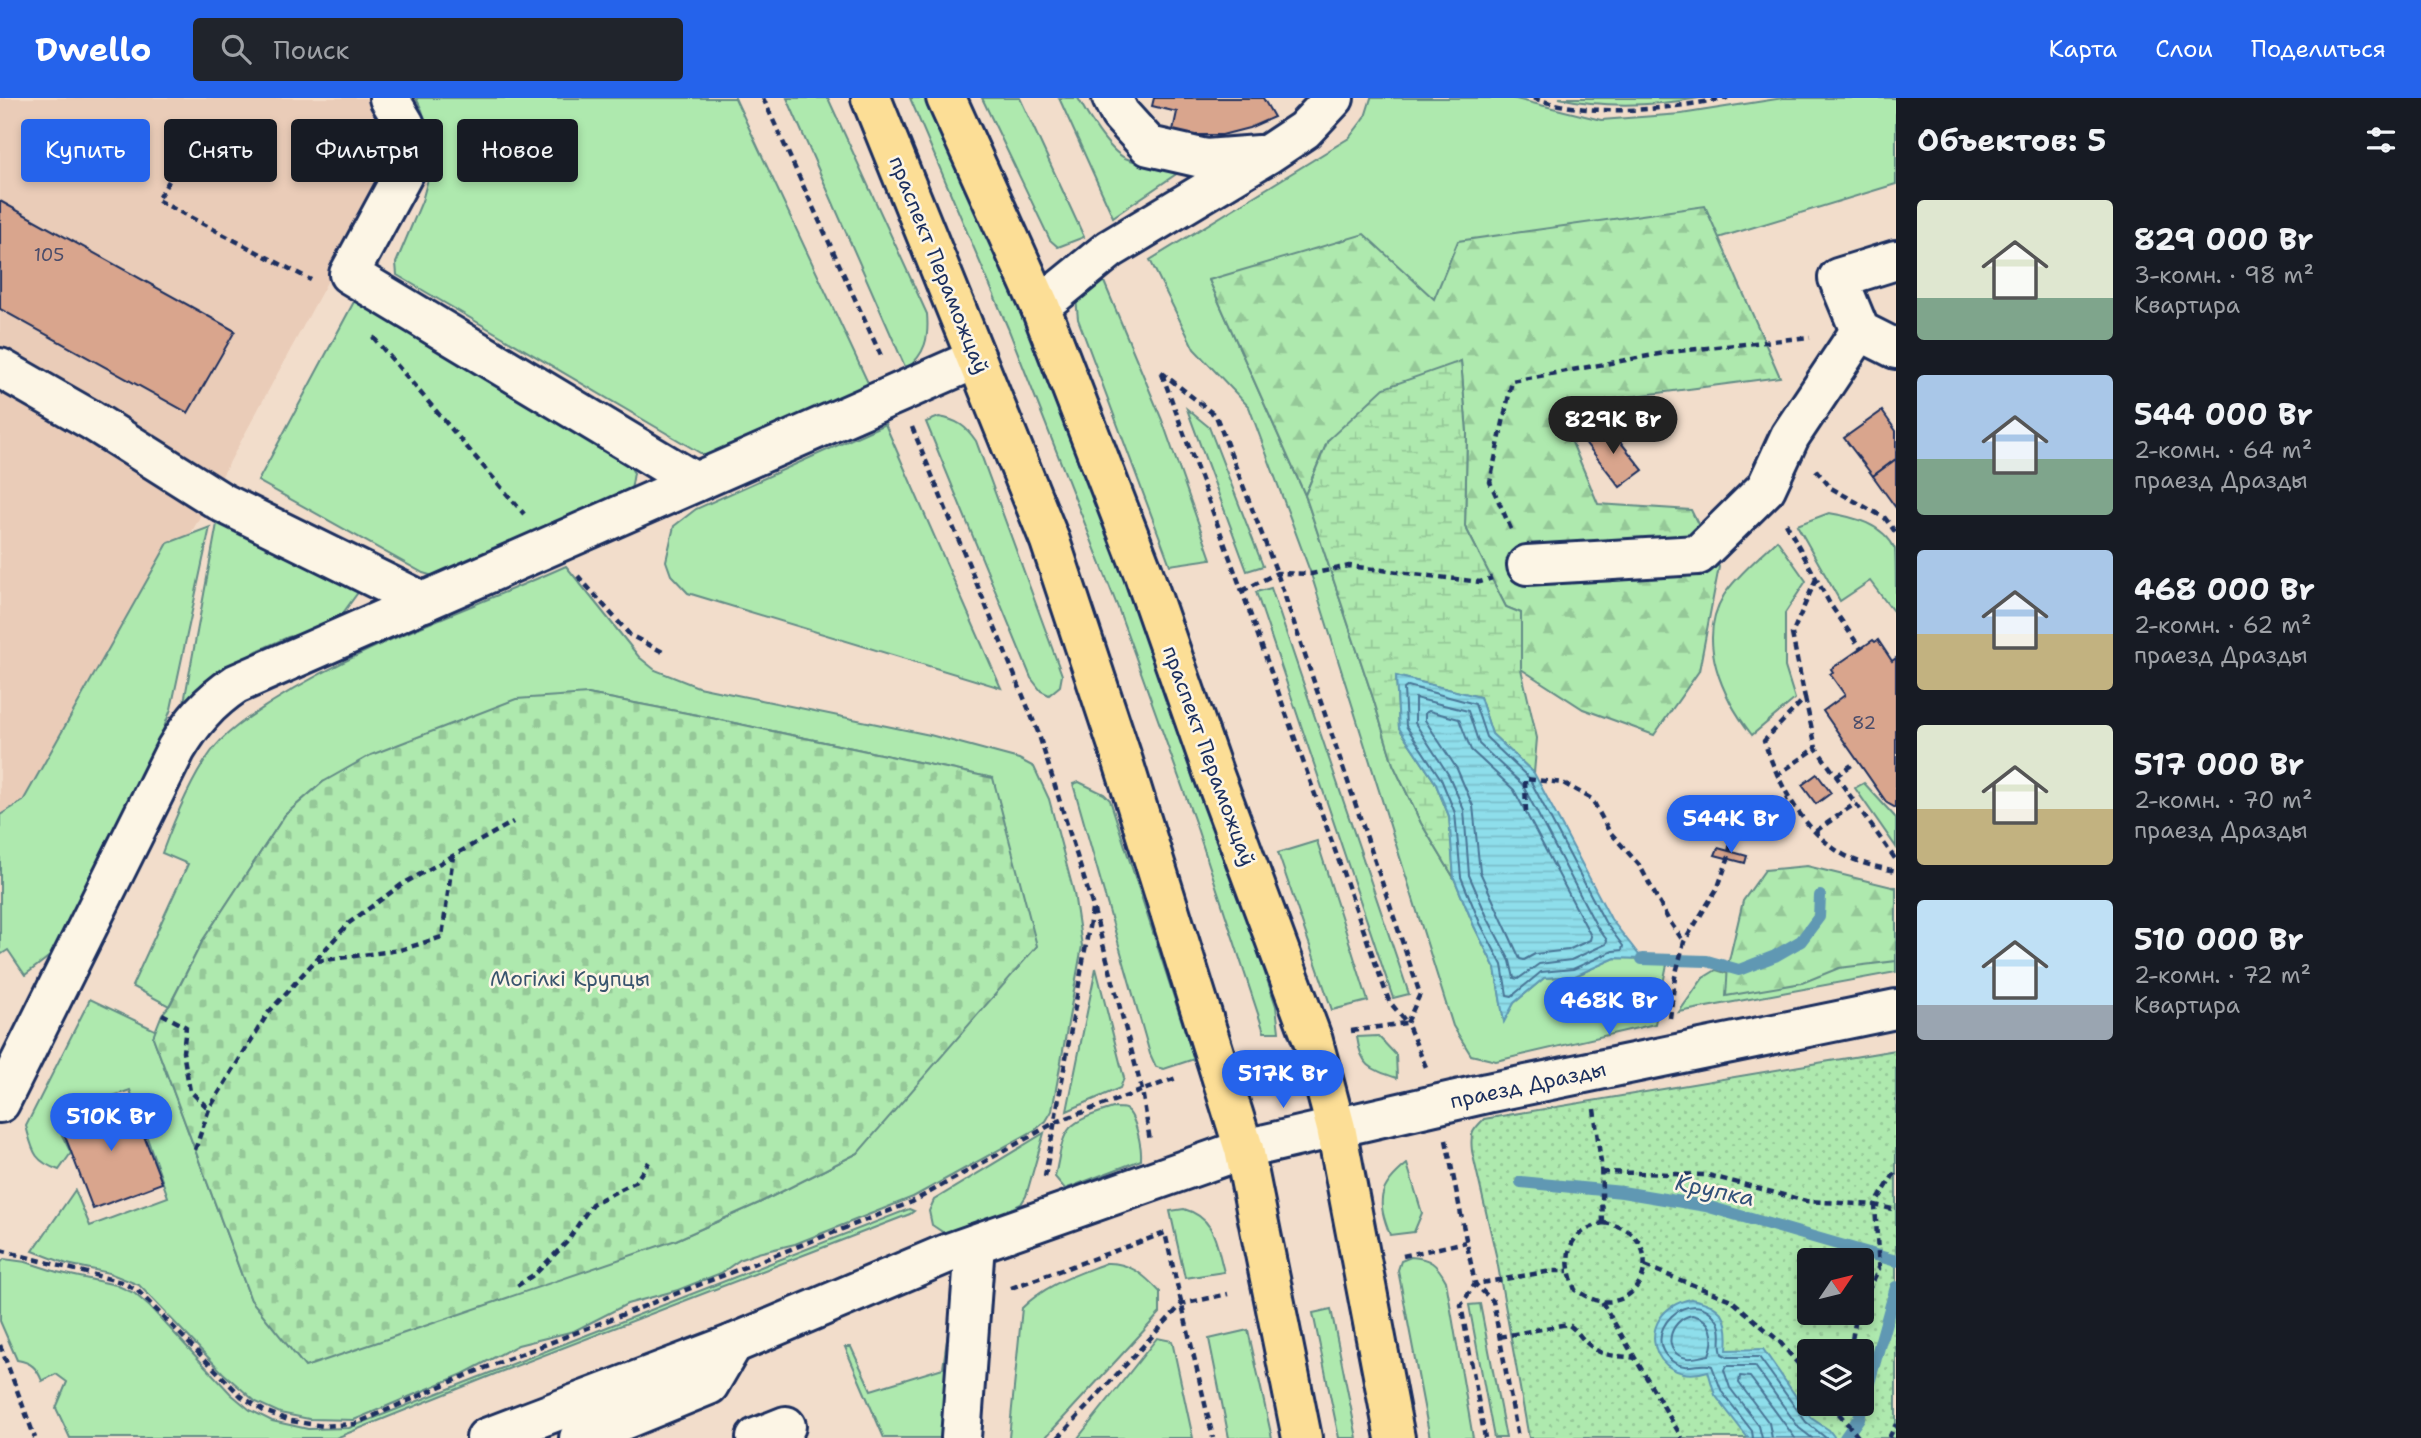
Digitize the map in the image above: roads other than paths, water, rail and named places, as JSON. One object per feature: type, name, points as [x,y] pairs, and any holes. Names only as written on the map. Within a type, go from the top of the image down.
[{"type":"main road","name":"праспект Пераможцаў","points":[[871,98],[1050,541],[1121,755],[1244,1149],[1302,1438]]},
{"type":"main road","name":"праспект Пераможцаў","points":[[946,98],[1040,306],[1143,572],[1214,775],[1313,1041],[1336,1128],[1395,1438]]},
{"type":"street","points":[[389,98],[405,125],[407,167],[349,274],[695,482]]},
{"type":"street","points":[[1112,98],[1120,114],[1149,146],[1206,159],[1268,154],[1307,144],[1336,128],[1358,103],[1359,98]]},
{"type":"street","points":[[1040,306],[1110,249],[1304,130],[1334,98]]},
{"type":"street","points":[[1896,260],[1838,278],[1860,331],[1896,349]]},
{"type":"street","points":[[1516,569],[1698,555],[1766,488],[1790,436],[1860,331]]},
{"type":"street","points":[[0,1103],[176,749],[200,713],[215,698],[236,684],[976,359]]},
{"type":"street","points":[[0,368],[91,420],[223,503],[424,602]]},
{"type":"street","name":"праезд Дразды","points":[[486,1438],[733,1344],[946,1254],[1244,1149],[1487,1093],[1896,1009]]},
{"type":"street","points":[[961,1438],[975,1244]]},
{"type":"street","points":[[579,1438],[709,1385],[733,1344]]},
{"type":"water","points":[[1396,676],[1480,697],[1492,734],[1534,773],[1611,919],[1642,959],[1615,958],[1575,976],[1544,978],[1514,1003],[1504,1022],[1495,968],[1454,878],[1449,816],[1435,782],[1399,728]]},
{"type":"water","points":[[1691,1299],[1718,1310],[1726,1322],[1727,1350],[1763,1349],[1797,1398],[1797,1416],[1810,1416],[1829,1430],[1835,1438],[1748,1438],[1715,1395],[1708,1371],[1688,1374],[1673,1369],[1661,1360],[1655,1347],[1655,1332],[1660,1318],[1672,1307]]},
{"type":"waterway","points":[[1642,959],[1707,961],[1739,970],[1775,956],[1801,941],[1819,917],[1820,896]]},
{"type":"waterway","name":"Крупка","points":[[1521,1182],[1622,1192],[1706,1206],[1896,1261]]},
{"type":"waterway","points":[[1845,1438],[1859,1418],[1896,1287]]},
{"type":"park label","name":"Могілкі Крупцы","points":[[570,979]]}]
